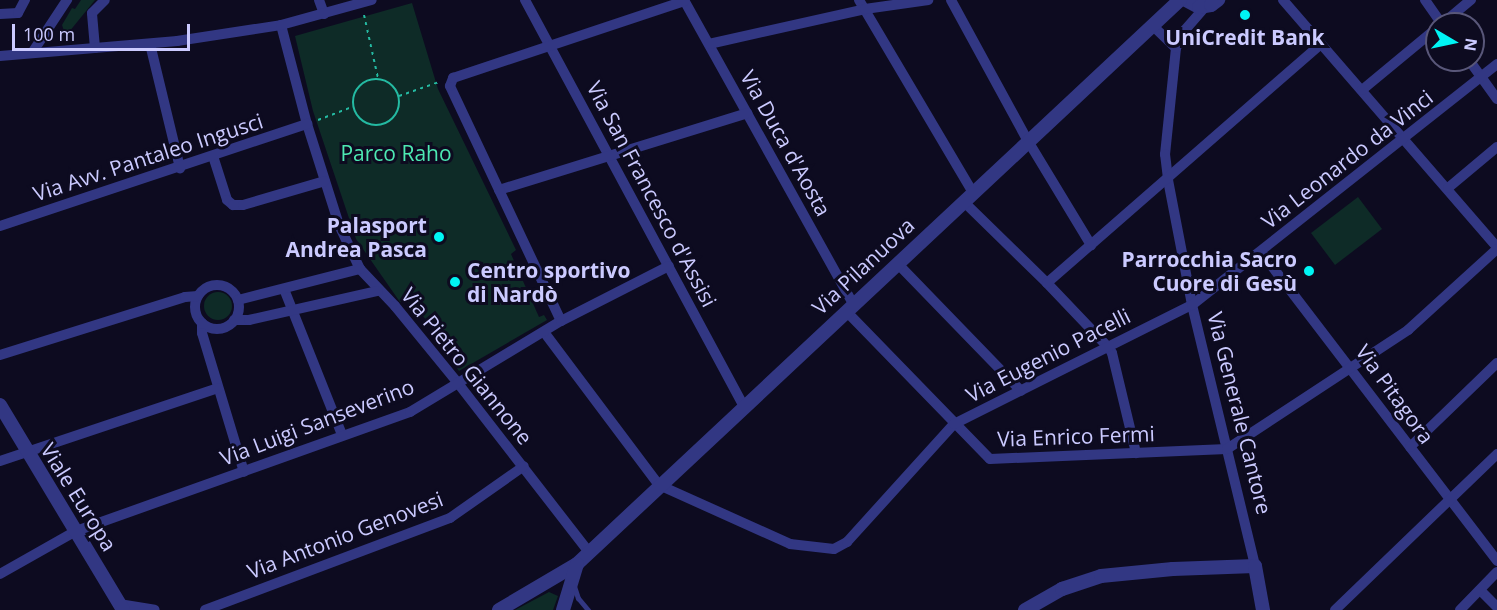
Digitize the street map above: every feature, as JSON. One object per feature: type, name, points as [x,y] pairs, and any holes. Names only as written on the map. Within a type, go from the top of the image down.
[{"type":"street","points":[[0,14],[18,13],[25,0]]},
{"type":"street","points":[[32,53],[67,0]]},
{"type":"street","points":[[94,48],[92,13],[105,0]]},
{"type":"street","points":[[319,0],[324,14]]},
{"type":"street","name":"Via San Francesco d'Assisi","points":[[525,0],[744,406]]},
{"type":"street","points":[[709,44],[862,5],[928,0]]},
{"type":"street","points":[[951,0],[1028,141],[1091,245]]},
{"type":"street","name":"Via Pilanuova","points":[[577,564],[849,307],[1180,0]]},
{"type":"street","points":[[1186,0],[1193,6],[1205,7]]},
{"type":"street","points":[[1152,25],[1176,48],[1184,31],[1205,7],[1218,0]]},
{"type":"street","points":[[1227,448],[1408,330],[1497,248],[1448,188],[1283,0]]},
{"type":"street","points":[[1456,12],[1471,0]]},
{"type":"street","points":[[561,321],[499,190],[452,82],[550,46],[685,1]]},
{"type":"street","name":"Via Duca d'Aosta","points":[[685,1],[849,307]]},
{"type":"street","points":[[0,56],[150,44],[281,25],[367,2]]},
{"type":"street","points":[[862,5],[968,197],[1112,353],[1136,453]]},
{"type":"street","name":"Via Pietro Giannone","points":[[281,25],[307,124],[339,225],[360,269],[378,291],[395,306],[457,382],[589,552]]},
{"type":"street","points":[[1362,90],[1425,38]]},
{"type":"street","points":[[150,44],[180,168]]},
{"type":"street","points":[[1047,283],[1168,180],[1321,44]]},
{"type":"street","name":"Via Generale Cantore","points":[[1176,48],[1165,154],[1168,180],[1192,305],[1255,566],[1263,610]]},
{"type":"street","name":"Via Leonardo da Vinci","points":[[1192,305],[1404,140],[1497,64]]},
{"type":"street","points":[[1478,72],[1497,99]]},
{"type":"street","points":[[499,190],[747,113]]},
{"type":"street","name":"Via Avv. Pantaleo Ingusci","points":[[0,226],[307,124]]},
{"type":"street","points":[[1448,188],[1497,147]]},
{"type":"street","points":[[213,156],[226,200],[233,205],[325,181]]},
{"type":"street","name":"Via Pitagora","points":[[1261,252],[1352,368],[1497,561]]},
{"type":"street","points":[[897,263],[1021,391]]},
{"type":"street","name":"Via Luigi Sanseverino","points":[[0,574],[76,531],[410,412],[561,321],[669,266]]},
{"type":"street","points":[[238,300],[360,269]]},
{"type":"street","points":[[0,355],[185,297],[198,296],[209,287],[223,286],[230,289],[238,300],[239,307],[234,320]]},
{"type":"street","points":[[284,289],[342,435]]},
{"type":"street","points":[[202,323],[222,328],[234,320],[378,291]]},
{"type":"street","points":[[198,296],[196,310],[202,323],[202,333],[244,472]]},
{"type":"street","name":"Via Eugenio Pacelli","points":[[954,424],[1192,305]]},
{"type":"street","name":"Via Enrico Fermi","points":[[849,307],[954,424],[990,459],[1227,448]]},
{"type":"street","points":[[544,332],[659,485],[790,544],[834,549],[847,542],[954,424]]},
{"type":"street","points":[[1410,447],[1497,363]]},
{"type":"street","points":[[0,461],[218,388]]},
{"type":"street","name":"Viale Europa","points":[[0,405],[121,607]]},
{"type":"street","points":[[1335,610],[1497,454]]},
{"type":"street","name":"Via Antonio Genovesi","points":[[205,610],[450,518],[524,466]]},
{"type":"street","points":[[499,610],[577,564]]},
{"type":"street","points":[[563,610],[563,589],[577,564]]},
{"type":"street","points":[[1025,610],[1062,589],[1101,576],[1173,569],[1255,566]]},
{"type":"street","points":[[1460,610],[1497,572]]},
{"type":"street","points":[[1480,590],[1497,607]]},
{"type":"street","points":[[121,607],[155,610]]},
{"type":"lane","points":[[577,564],[574,573],[574,590],[588,610]]},
{"type":"lane","points":[[544,583],[563,589]]},
{"type":"path","points":[[367,2],[378,78]]},
{"type":"path","points":[[378,78],[391,84],[398,96],[399,104],[393,117],[381,124],[367,123],[361,119],[353,106],[355,92],[359,86],[378,78]]},
{"type":"path","points":[[398,96],[452,82]]},
{"type":"path","points":[[307,124],[353,106]]},
{"type":"green space","points":[[81,0],[95,0],[69,32],[64,31],[62,25],[72,8],[75,9]]},
{"type":"green space","name":"Parco Raho","points":[[412,3],[438,89],[516,250],[511,254],[539,317],[544,315],[547,320],[459,371],[454,364],[458,360],[415,306],[411,308],[406,301],[400,302],[356,239],[313,111],[295,36]]},
{"type":"green space","points":[[1358,197],[1382,229],[1335,265],[1311,233]]},
{"type":"green space","points":[[218,292],[228,296],[232,306],[228,316],[218,320],[208,316],[204,306],[208,296]]},
{"type":"green space","points":[[549,592],[558,596],[553,610],[515,610]]},
{"type":"place","name":"UniCredit Bank","points":[[1245,15]]},
{"type":"place","name":"Palasport Andrea Pasca","points":[[439,237]]},
{"type":"place","name":"Parrocchia Sacro Cuore di Gesù","points":[[1309,271]]},
{"type":"place","name":"Centro sportivo di Nardò","points":[[455,282]]}]
